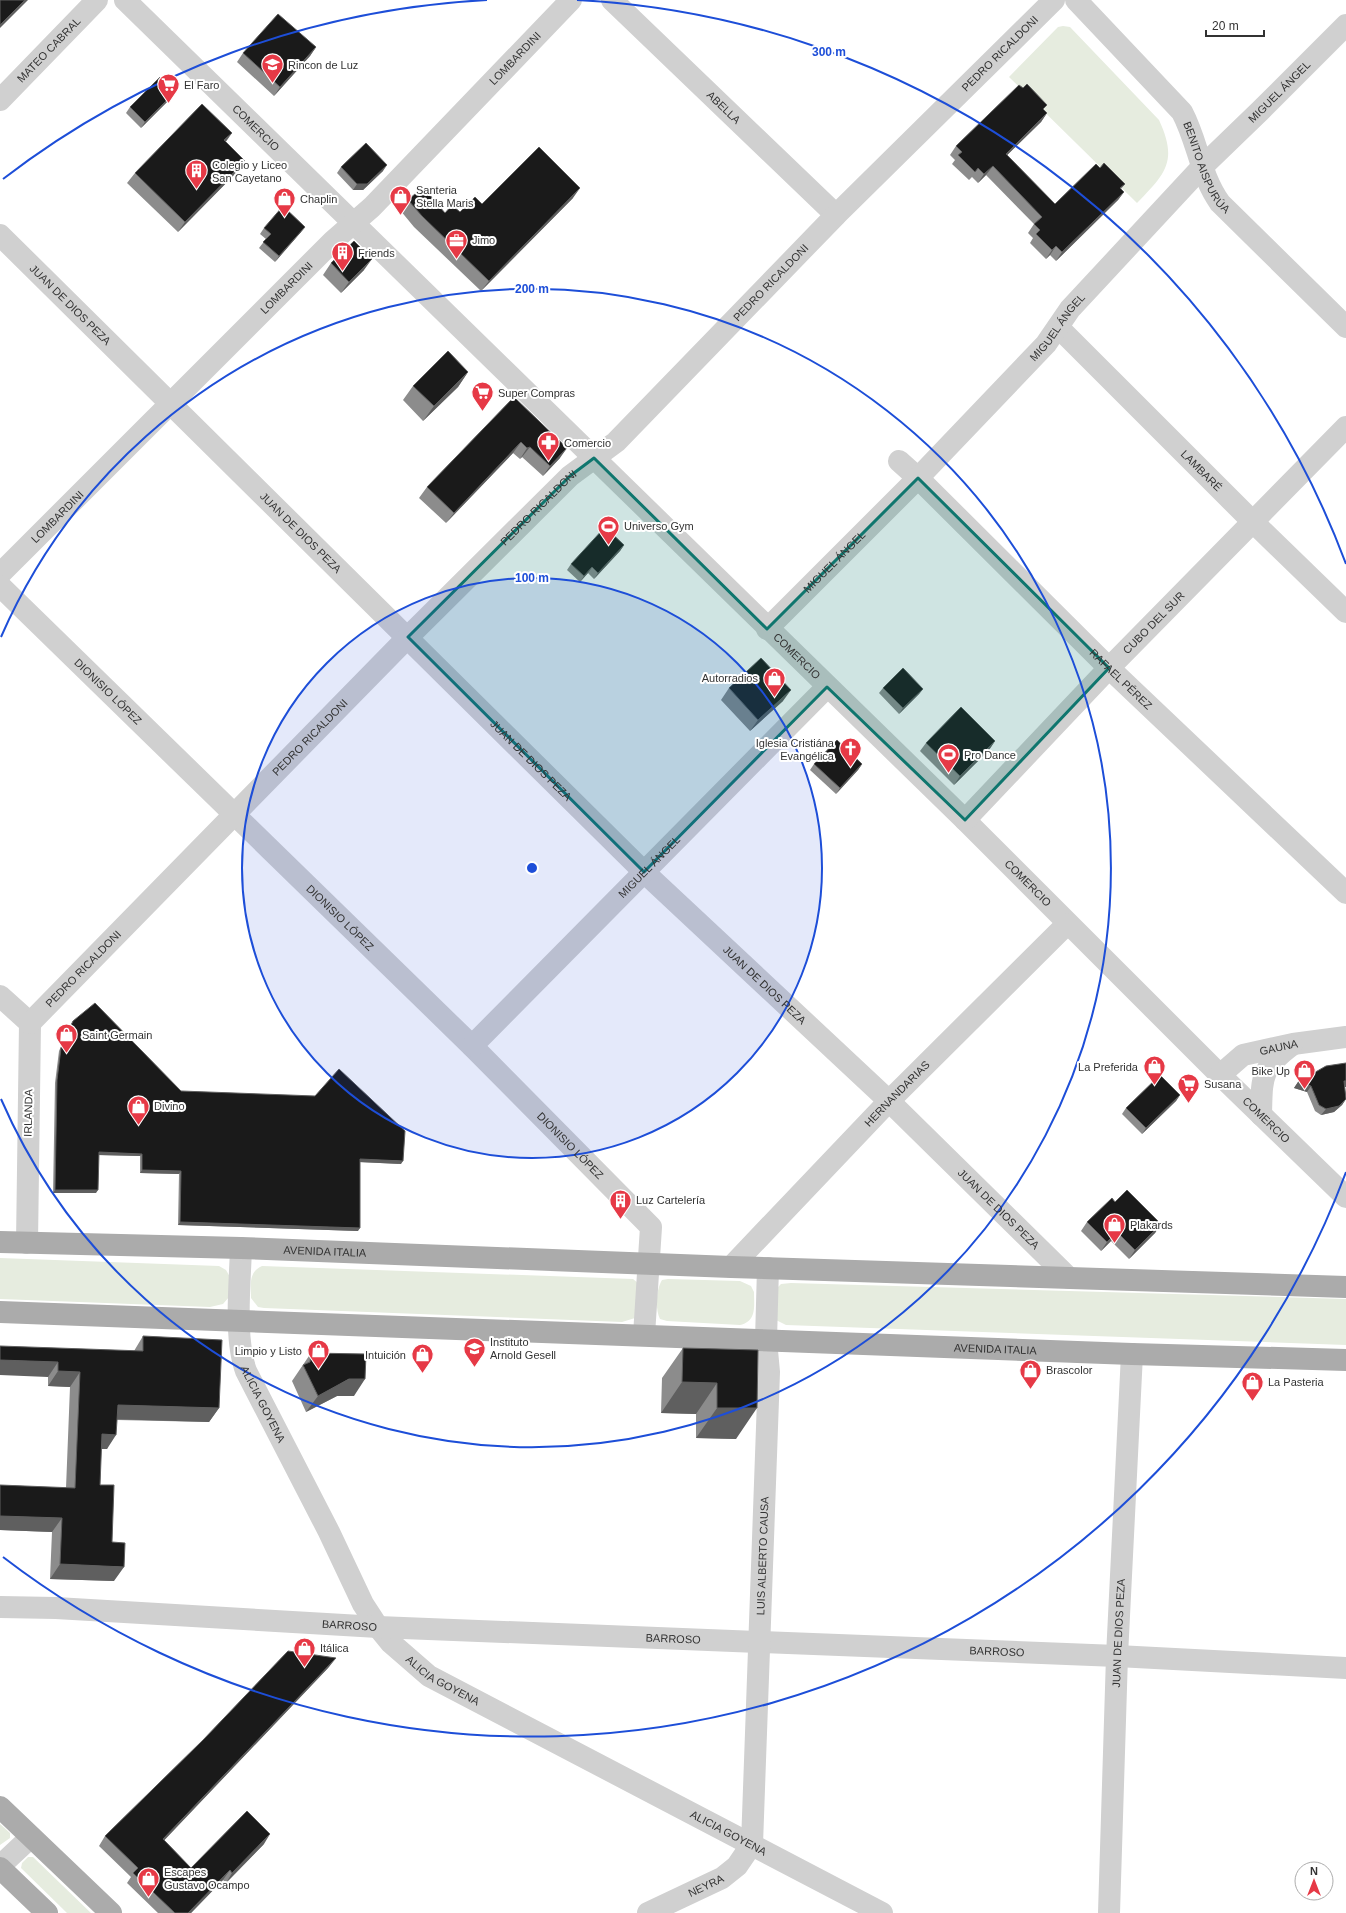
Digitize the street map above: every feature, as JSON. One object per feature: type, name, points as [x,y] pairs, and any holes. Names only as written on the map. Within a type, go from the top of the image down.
[{"type":"main road","name":"AVENIDA ITALIA","points":[[0,1242],[241,1248],[731,1267],[1346,1287]]},
{"type":"main road","name":"AVENIDA ITALIA","points":[[0,1312],[1132,1354],[1346,1360]]},
{"type":"main road","points":[[0,1807],[111,1913]]},
{"type":"main road","points":[[0,1867],[47,1913]]},
{"type":"street","name":"MATEO CABRAL","points":[[0,100],[97,0]]},
{"type":"street","name":"COMERCIO","points":[[125,0],[767,629],[965,820],[1067,924],[1346,1197]]},
{"type":"street","name":"LOMBARDINI","points":[[0,574],[333,241],[378,201],[571,0]]},
{"type":"street","name":"ABELLA","points":[[612,0],[836,215]]},
{"type":"street","name":"PEDRO RICALDONI","points":[[30,1023],[408,637],[570,476],[616,442],[836,215],[1054,0]]},
{"type":"street","name":"BENITO AISPURÚA","points":[[1076,0],[1182,112],[1189,125],[1207,182],[1220,203],[1346,327]]},
{"type":"street","name":"MIGUEL ÁNGEL","points":[[767,629],[918,478],[1046,344],[1070,309],[1202,167],[1343,32]]},
{"type":"street","name":"JUAN DE DIOS PEZA","points":[[0,235],[644,872],[889,1101],[1069,1278]]},
{"type":"street","name":"LAMBARÉ","points":[[1058,327],[1252,521],[1346,612]]},
{"type":"street","name":"CUBO DEL SUR","points":[[965,820],[1109,668],[1346,427]]},
{"type":"street","name":"RAFAEL PÉREZ","points":[[899,461],[918,478],[1109,668],[1346,893]]},
{"type":"street","name":"DIONISIO LÓPEZ","points":[[0,586],[472,1046],[651,1228],[649,1264]]},
{"type":"street","name":"MIGUEL ÁNGEL","points":[[472,1046],[827,687]]},
{"type":"street","name":"HERNANDARIAS","points":[[731,1267],[889,1101],[1067,924]]},
{"type":"street","points":[[0,996],[30,1023]]},
{"type":"street","name":"IRLANDA","points":[[27,1243],[30,1023]]},
{"type":"street","name":"GAUNA","points":[[1220,1075],[1243,1055],[1293,1044],[1346,1037]]},
{"type":"street","points":[[1261,1115],[1264,1075],[1276,1057],[1293,1044]]},
{"type":"street","name":"ALICIA GOYENA","points":[[241,1248],[241,1353],[246,1371],[329,1532],[363,1604],[378,1628],[391,1643],[429,1676],[882,1913]]},
{"type":"street","points":[[644,1335],[649,1264]]},
{"type":"street","name":"LUIS ALBERTO CAUSA","points":[[752,1844],[769,1372],[766,1340],[768,1268]]},
{"type":"street","name":"JUAN DE DIOS PEZA","points":[[1109,1913],[1117,1656],[1132,1354]]},
{"type":"street","name":"BARROSO","points":[[0,1607],[56,1608],[378,1628],[1117,1656],[1346,1668]]},
{"type":"street","points":[[0,1867],[31,1837]]},
{"type":"street","name":"NEYRA","points":[[648,1913],[722,1878],[737,1866],[752,1844]]},
{"type":"highlighted area","points":[[594,458],[767,629],[918,478],[1109,668],[965,820],[827,687],[644,872],[408,637],[570,476]]},
{"type":"shaded area","points":[[1058,27],[1070,27],[1159,120],[1165,134],[1168,146],[1166,166],[1155,183],[1137,203],[1009,77]]},
{"type":"shaded area","points":[[0,1258],[219,1266],[226,1270],[230,1277],[229,1297],[223,1304],[210,1307],[0,1299]]},
{"type":"shaded area","points":[[262,1266],[633,1279],[638,1283],[635,1318],[622,1322],[264,1308],[258,1307],[251,1298],[252,1276],[254,1272]]},
{"type":"shaded area","points":[[662,1280],[740,1281],[751,1286],[754,1292],[754,1308],[752,1316],[745,1323],[740,1325],[667,1321],[660,1319],[657,1310],[657,1294]]},
{"type":"shaded area","points":[[791,1283],[1346,1299],[1346,1345],[786,1325],[776,1320],[776,1289],[781,1284]]},
{"type":"shaded area","points":[[0,1824],[10,1833],[10,1838],[0,1845]]},
{"type":"shaded area","points":[[28,1857],[33,1857],[91,1913],[67,1913],[21,1868],[22,1863]]},
{"type":"building","points":[[0,0],[25,0],[0,25]]},
{"type":"building","points":[[278,14],[316,47],[280,87],[243,53]]},
{"type":"building","points":[[160,77],[175,92],[145,122],[130,107]]},
{"type":"building","points":[[1027,84],[1047,105],[1043,109],[1047,113],[1006,154],[1055,204],[1096,164],[1100,168],[1104,163],[1125,184],[1120,188],[1124,192],[1062,252],[1056,246],[1052,250],[1036,234],[1040,230],[1034,224],[1042,217],[993,166],[984,174],[978,168],[975,172],[958,155],[962,152],[956,146],[1019,85],[1023,88]]},
{"type":"building","points":[[202,104],[232,133],[224,140],[245,161],[185,222],[135,173]]},
{"type":"building","points":[[366,143],[387,165],[367,184],[357,184],[341,167]]},
{"type":"building","points":[[539,147],[580,188],[489,281],[422,216],[408,200],[423,187],[445,213],[452,205],[460,212],[475,197],[482,204]]},
{"type":"building","points":[[283,206],[305,227],[279,256],[263,242],[271,234],[264,228]]},
{"type":"building","points":[[354,241],[372,259],[349,282],[331,263]]},
{"type":"building","points":[[448,351],[468,372],[434,406],[413,386]]},
{"type":"building","points":[[514,397],[567,448],[550,466],[530,447],[527,448],[521,442],[454,513],[427,487]]},
{"type":"building","points":[[605,527],[624,545],[598,573],[592,567],[584,576],[571,564]]},
{"type":"building","points":[[761,658],[791,690],[758,720],[729,688]]},
{"type":"building","points":[[903,668],[923,689],[903,708],[883,688]]},
{"type":"building","points":[[961,707],[995,741],[960,776],[926,743]]},
{"type":"building","points":[[837,740],[862,764],[840,788],[814,764]]},
{"type":"building","points":[[95,1003],[181,1091],[315,1096],[339,1069],[405,1131],[403,1161],[360,1159],[360,1228],[180,1222],[181,1171],[142,1170],[142,1154],[99,1152],[98,1190],[55,1190],[57,1080],[61,1048],[73,1021]]},
{"type":"building","points":[[1346,1063],[1346,1081],[1344,1081],[1346,1099],[1339,1106],[1326,1109],[1319,1105],[1311,1086],[1298,1082],[1326,1066]]},
{"type":"building","points":[[1160,1075],[1180,1095],[1146,1128],[1126,1108]]},
{"type":"building","points":[[1127,1190],[1161,1224],[1135,1250],[1117,1232],[1107,1242],[1087,1222],[1112,1198],[1115,1202]]},
{"type":"building","points":[[143,1336],[222,1340],[219,1408],[118,1405],[116,1435],[102,1434],[100,1485],[114,1485],[112,1542],[125,1543],[124,1567],[60,1564],[62,1518],[0,1516],[0,1485],[75,1488],[80,1372],[58,1371],[58,1362],[0,1360],[0,1346],[143,1351]]},
{"type":"building","points":[[683,1348],[758,1350],[757,1408],[717,1408],[717,1383],[682,1382]]},
{"type":"building","points":[[311,1353],[366,1354],[365,1379],[349,1379],[318,1396],[303,1365],[310,1362]]},
{"type":"building","points":[[288,1651],[336,1658],[163,1839],[191,1868],[247,1811],[270,1834],[232,1873],[230,1870],[188,1913],[175,1913],[133,1873],[138,1868],[105,1836],[203,1740]]},
{"type":"place","name":"Rincon de Luz","points":[[273,84]]},
{"type":"place","name":"El Faro","points":[[168,104]]},
{"type":"place","name":"Colegio y Liceo San Cayetano","points":[[197,190]]},
{"type":"place","name":"Santeria Stella Maris","points":[[400,216]]},
{"type":"place","name":"Chaplin","points":[[284,218]]},
{"type":"place","name":"Jimo","points":[[456,260]]},
{"type":"place","name":"Friends","points":[[343,272]]},
{"type":"place","name":"Super Compras","points":[[483,412]]},
{"type":"place","name":"Comercio","points":[[548,462]]},
{"type":"place","name":"Universo Gym","points":[[608,546]]},
{"type":"place","name":"Autorradios","points":[[774,698]]},
{"type":"place","name":"Iglesia Cristiána Evangélica","points":[[850,768]]},
{"type":"place","name":"Pro Dance","points":[[948,774]]},
{"type":"place","name":"Saint Germain","points":[[67,1054]]},
{"type":"place","name":"La Preferida","points":[[1154,1086]]},
{"type":"place","name":"Bike Up","points":[[1305,1090]]},
{"type":"place","name":"Susana","points":[[1188,1104]]},
{"type":"place","name":"Divino","points":[[138,1126]]},
{"type":"place","name":"Luz Cartelería","points":[[621,1220]]},
{"type":"place","name":"Plakards","points":[[1114,1244]]},
{"type":"place","name":"Instituto Arnold Gesell","points":[[475,1368]]},
{"type":"place","name":"Limpio y Listo","points":[[318,1370]]},
{"type":"place","name":"Intuición","points":[[422,1374]]},
{"type":"place","name":"Brascolor","points":[[1031,1390]]},
{"type":"place","name":"La Pasteria","points":[[1253,1402]]},
{"type":"place","name":"Itálica","points":[[304,1668]]},
{"type":"place","name":"Escapes Gustavo Ocampo","points":[[148,1898]]}]
